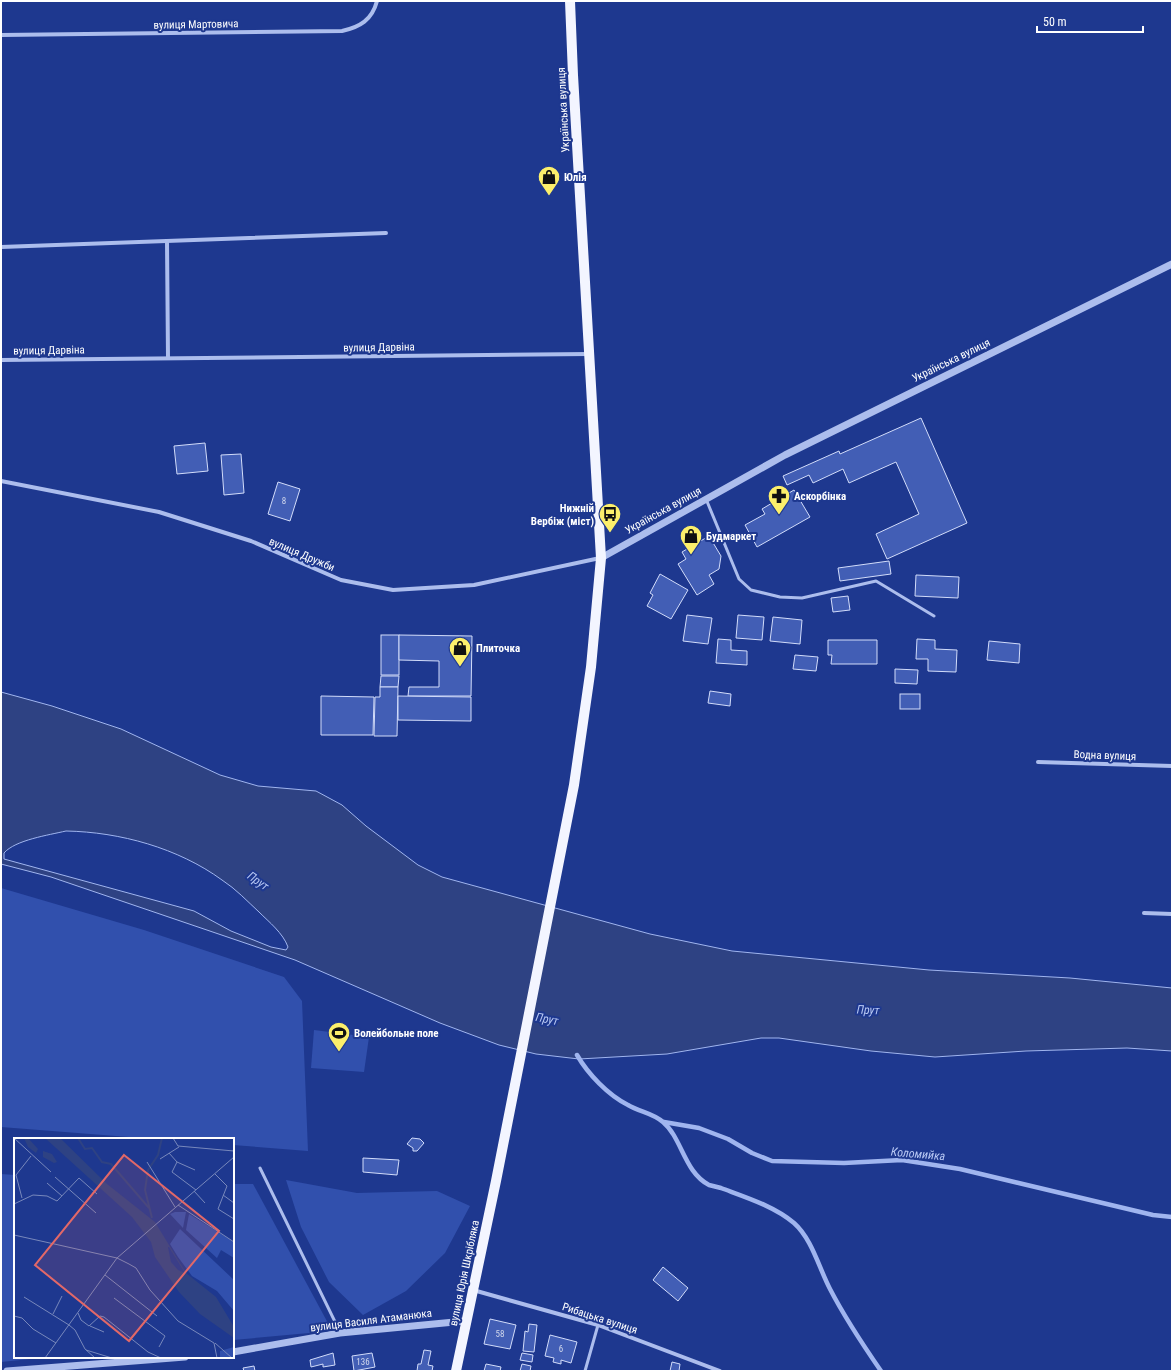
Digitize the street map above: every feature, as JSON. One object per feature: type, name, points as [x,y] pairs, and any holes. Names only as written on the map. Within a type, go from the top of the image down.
[{"type":"main road","name":"Українська вулиця","points":[[570,1],[572,75],[601,558]]},
{"type":"main road","name":"вулиця Юрія Шкрібляка","points":[[456,1371],[465,1321],[496,1181],[574,785],[591,667],[601,558]]},
{"type":"street","name":"вулиця Мартовича","points":[[1,36],[342,31],[355,28],[366,22],[374,11],[377,1]]},
{"type":"street","points":[[1,247],[386,233]]},
{"type":"street","points":[[167,241],[168,358]]},
{"type":"street","name":"Українська вулиця","points":[[601,558],[785,455],[1172,264]]},
{"type":"street","name":"вулиця Дарвіна","points":[[1,360],[589,354]]},
{"type":"street","name":"вулиця Дружби","points":[[1,481],[158,512],[251,541],[341,580],[393,590],[474,585],[601,558]]},
{"type":"street","name":"Водна вулиця","points":[[1038,762],[1172,766]]},
{"type":"street","points":[[1144,913],[1172,914]]},
{"type":"street","name":"Рибацька вулиця","points":[[472,1290],[598,1325],[720,1371]]},
{"type":"street","name":"вулиця Василя Атаманюка","points":[[234,1352],[340,1333],[465,1321]]},
{"type":"street","points":[[7,1371],[172,1358]]},
{"type":"lane","points":[[706,500],[739,579],[751,590],[780,597],[802,598],[876,581],[934,616]]},
{"type":"lane","points":[[260,1168],[340,1333]]},
{"type":"lane","points":[[585,1371],[598,1325]]},
{"type":"shaded area","points":[[1,888],[144,930],[284,977],[302,1001],[308,1151],[234,1145],[234,1138],[141,1138],[1,1127]]},
{"type":"shaded area","name":"Волейбольне поле","points":[[314,1030],[369,1037],[364,1072],[311,1068]]},
{"type":"shaded area","points":[[1,1174],[14,1175],[14,1358],[40,1358],[1,1362]]},
{"type":"shaded area","points":[[286,1180],[357,1193],[437,1191],[470,1206],[445,1253],[406,1291],[363,1315],[329,1282],[301,1227]]},
{"type":"shaded area","points":[[234,1184],[253,1184],[329,1325],[309,1333],[234,1340]]},
{"type":"water","name":"Прут","points":[[1,692],[52,706],[121,729],[220,775],[258,786],[316,791],[342,805],[366,826],[418,865],[442,877],[650,934],[732,951],[929,970],[1070,978],[1172,988],[1172,1051],[1127,1048],[1026,1051],[935,1057],[871,1051],[779,1038],[761,1038],[667,1054],[579,1059],[536,1054],[499,1045],[440,1023],[295,960],[51,877],[1,864]],"holes":[[[66,831],[86,832],[148,844],[187,859],[205,869],[246,899],[283,937],[288,947],[286,950],[271,947],[231,931],[194,911],[4,859],[4,853],[9,848],[24,841]]]},
{"type":"building","points":[[921,418],[967,523],[887,559],[876,534],[919,514],[896,462],[849,483],[843,469],[813,483],[809,475],[787,485],[783,476],[839,451],[840,454]]},
{"type":"building","points":[[205,443],[208,471],[177,474],[174,446]]},
{"type":"building","points":[[241,454],[244,493],[224,495],[221,455]]},
{"type":"building","points":[[278,482],[300,489],[290,521],[268,514]]},
{"type":"building","points":[[794,490],[810,517],[757,547],[745,525],[765,514],[762,509]]},
{"type":"building","points":[[709,536],[721,556],[719,569],[709,575],[714,584],[697,595],[678,564],[686,559],[682,552]]},
{"type":"building","points":[[889,561],[891,574],[840,581],[838,568]]},
{"type":"building","points":[[660,574],[688,590],[671,619],[647,606],[653,595],[650,593]]},
{"type":"building","points":[[916,575],[959,577],[958,598],[915,596]]},
{"type":"building","points":[[848,596],[850,610],[833,612],[831,598]]},
{"type":"building","points":[[687,615],[712,618],[708,644],[683,641]]},
{"type":"building","points":[[738,615],[764,617],[762,640],[736,638]]},
{"type":"building","points":[[773,617],[802,620],[800,644],[770,641]]},
{"type":"building","points":[[381,635],[399,635],[399,675],[381,675]]},
{"type":"building","points":[[399,635],[472,636],[471,696],[408,696],[409,687],[439,687],[439,661],[399,660]]},
{"type":"building","points":[[718,639],[731,640],[731,650],[747,651],[747,665],[716,663]]},
{"type":"building","points":[[917,639],[935,640],[935,649],[957,650],[956,672],[928,671],[928,659],[916,659]]},
{"type":"building","points":[[828,640],[877,640],[877,664],[831,664],[832,655],[828,655]]},
{"type":"building","points":[[989,641],[1020,644],[1019,663],[987,660]]},
{"type":"building","points":[[795,655],[818,657],[816,671],[793,669]]},
{"type":"building","points":[[895,669],[918,670],[917,684],[895,683]]},
{"type":"building","points":[[381,676],[399,676],[398,687],[380,687]]},
{"type":"building","points":[[380,687],[398,687],[397,736],[374,736],[375,697],[380,697]]},
{"type":"building","points":[[710,691],[731,694],[730,706],[708,703]]},
{"type":"building","points":[[900,694],[920,694],[920,709],[900,709]]},
{"type":"building","points":[[321,696],[374,697],[373,735],[321,735]]},
{"type":"building","points":[[398,696],[471,697],[471,721],[398,720]]},
{"type":"building","points":[[412,1138],[420,1139],[424,1143],[417,1151],[413,1151],[413,1148],[407,1144]]},
{"type":"building","points":[[363,1158],[399,1160],[397,1175],[363,1172]]},
{"type":"building","points":[[663,1267],[688,1288],[678,1301],[653,1280]]},
{"type":"building","points":[[490,1319],[516,1325],[510,1349],[484,1344]]},
{"type":"building","points":[[529,1324],[537,1325],[534,1352],[523,1351],[525,1331],[528,1332]]},
{"type":"building","points":[[550,1335],[577,1342],[571,1363],[561,1360],[561,1364],[553,1362],[554,1358],[545,1356]]},
{"type":"building","points":[[424,1350],[431,1351],[428,1365],[433,1366],[432,1371],[417,1371],[418,1364],[421,1364]]},
{"type":"building","points":[[333,1353],[335,1365],[323,1367],[323,1364],[311,1367],[310,1360]]},
{"type":"building","points":[[372,1353],[375,1367],[354,1371],[352,1356]]},
{"type":"building","points":[[522,1353],[533,1355],[532,1362],[520,1360]]},
{"type":"building","points":[[672,1362],[680,1364],[679,1371],[670,1371]]},
{"type":"building","points":[[486,1364],[501,1367],[500,1371],[484,1371]]},
{"type":"building","points":[[522,1364],[531,1366],[530,1371],[520,1371]]},
{"type":"building","points":[[254,1366],[255,1371],[244,1371],[243,1368]]},
{"type":"waterway","points":[[577,1055],[593,1077],[613,1096],[663,1122],[675,1137],[688,1164],[701,1179],[709,1185],[721,1188],[768,1207],[794,1223],[806,1237],[830,1289],[881,1371]]},
{"type":"waterway","name":"Коломийка","points":[[664,1122],[699,1128],[728,1139],[752,1153],[772,1161],[844,1163],[902,1160],[960,1169],[1153,1215],[1172,1217]]},
{"type":"place","name":"Юлія","points":[[549,196]]},
{"type":"place","name":"Аскорбінка","points":[[779,516]]},
{"type":"place","name":"Нижній Вербіж (міст)","points":[[610,534]]},
{"type":"place","name":"Будмаркет","points":[[691,556]]},
{"type":"place","name":"Плиточка","points":[[460,668]]},
{"type":"place","name":"Волейбольне поле","points":[[339,1052]]}]
